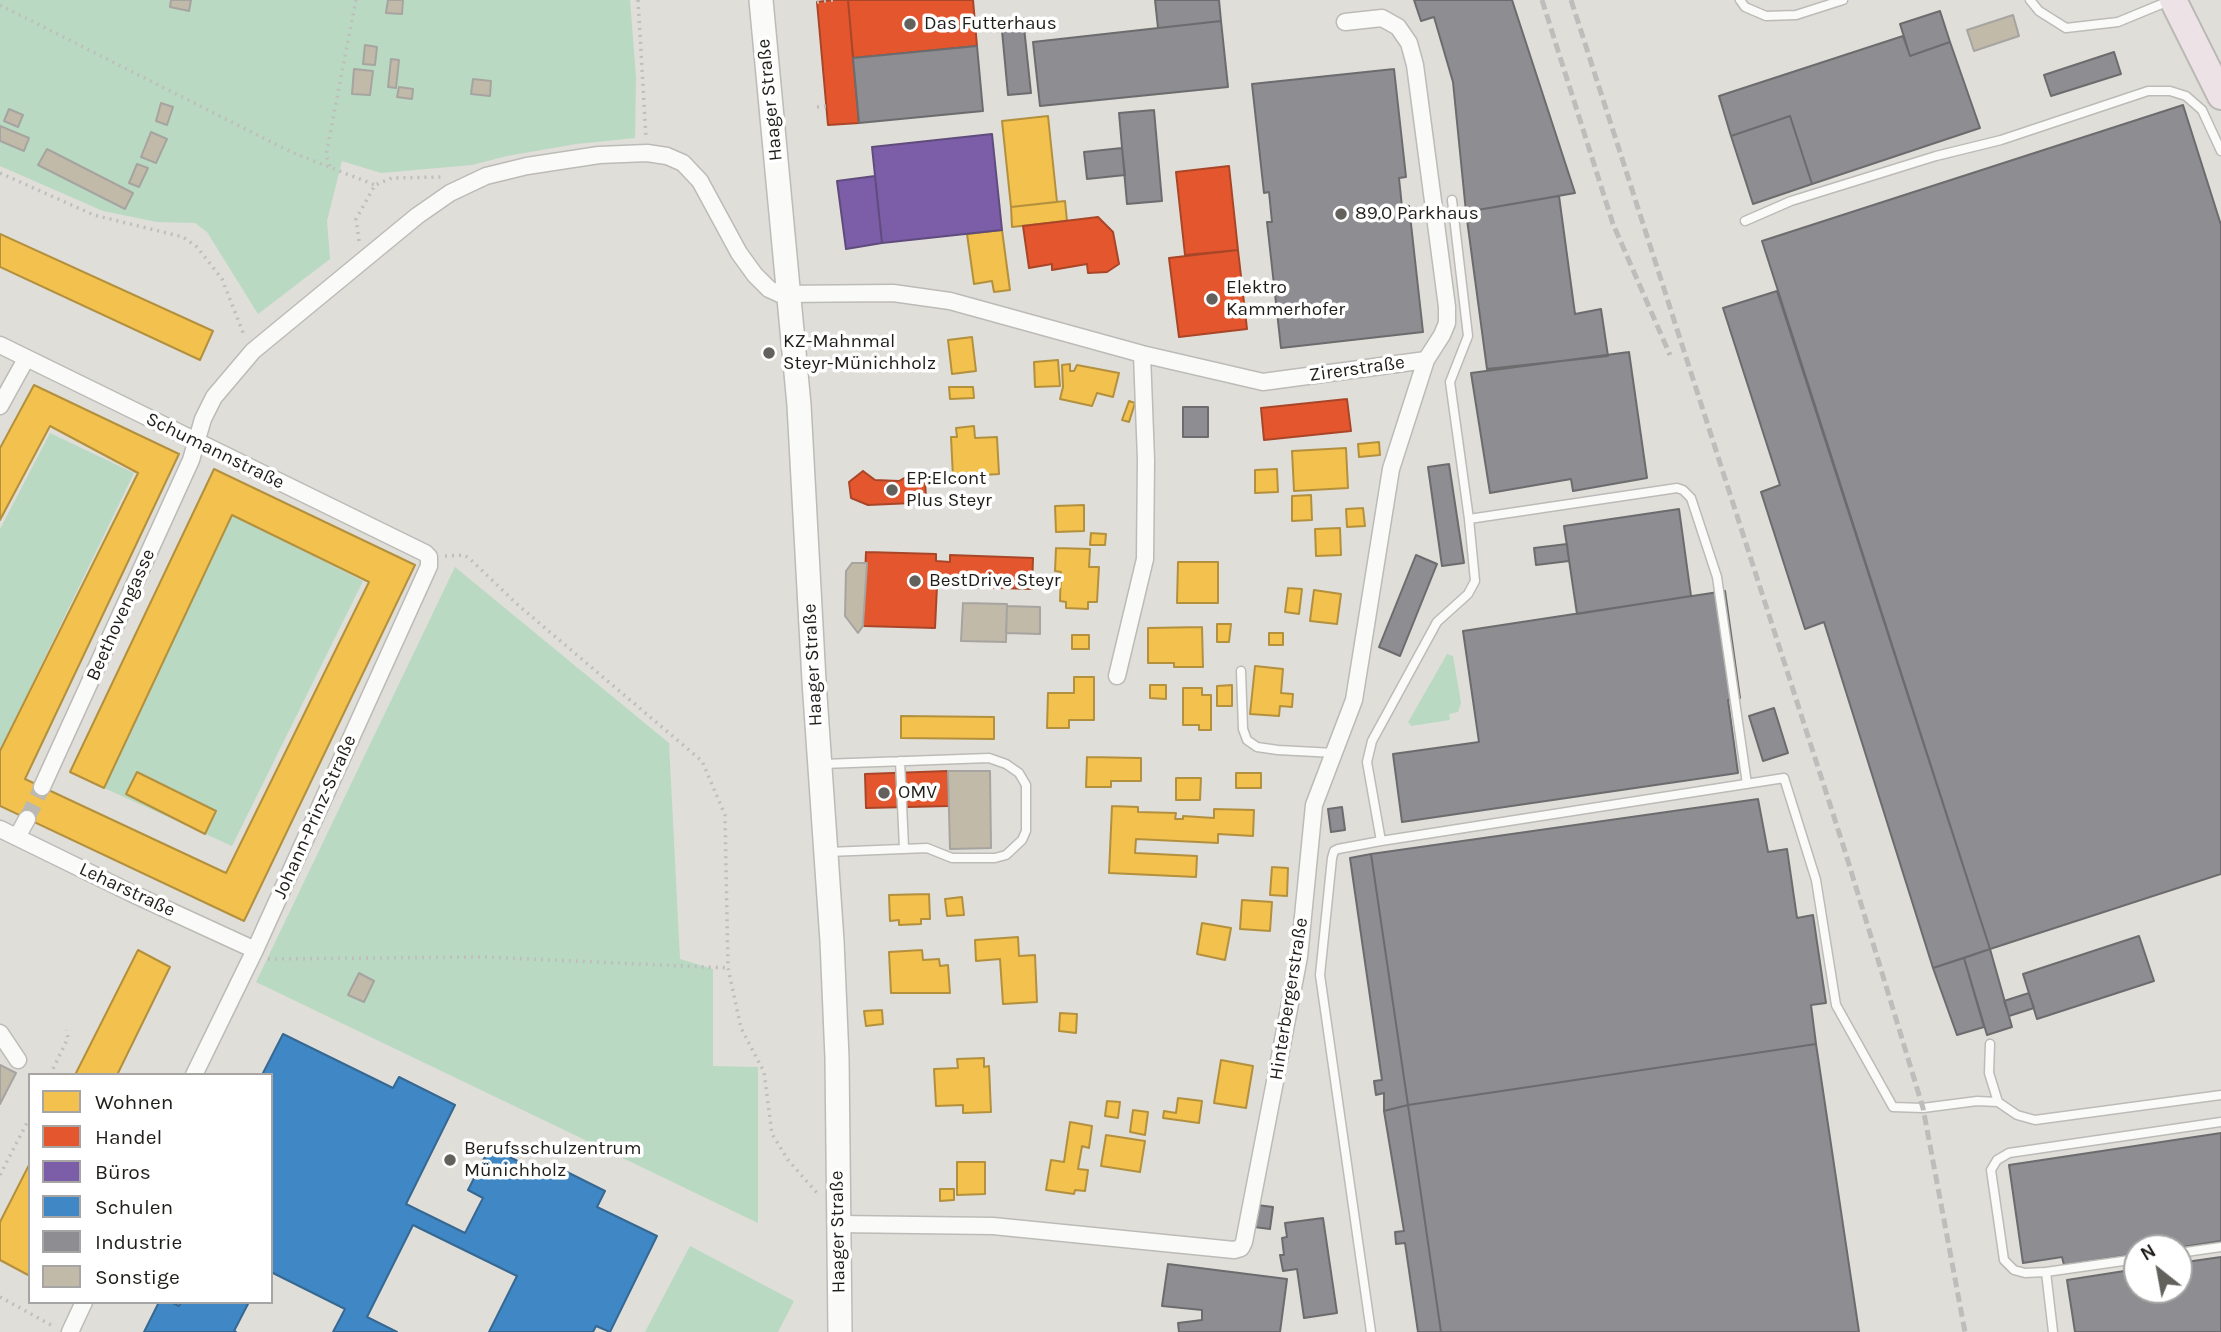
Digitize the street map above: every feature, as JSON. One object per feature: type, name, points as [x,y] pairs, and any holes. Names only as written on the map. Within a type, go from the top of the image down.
[{"type":"main road","name":"Haager Straße","points":[[761,0],[799,405],[834,992],[840,1332]]},
{"type":"main road","points":[[2172,0],[2221,96]]},
{"type":"street","name":"Zirerstraße","points":[[789,296],[893,293],[950,301],[1143,354],[1263,382],[1426,360],[1447,323],[1447,307],[1415,65],[1404,35],[1398,27],[1378,17],[1345,22]]},
{"type":"street","name":"Beethovengasse","points":[[43,787],[191,460],[203,419],[214,397],[253,351],[417,216],[450,193],[486,176],[563,159],[648,153],[675,160],[682,163],[700,181],[739,253],[755,275],[769,289],[789,296]]},
{"type":"street","name":"Schumannstraße","points":[[0,345],[429,557]]},
{"type":"street","points":[[1117,676],[1145,559],[1143,354]]},
{"type":"street","points":[[0,407],[26,359]]},
{"type":"street","name":"Hinterbergerstraße","points":[[838,1214],[1234,1250],[1241,1248],[1299,957],[1314,805],[1354,700],[1391,469],[1426,360]]},
{"type":"street","name":"Johann-Prinz-Straße","points":[[195,1073],[252,955],[429,566],[429,557]]},
{"type":"street","points":[[18,837],[27,819]]},
{"type":"street","name":"Leharstraße","points":[[0,829],[252,955]]},
{"type":"street","points":[[0,1033],[18,1060]]},
{"type":"street","points":[[70,1332],[83,1304]]},
{"type":"lane","points":[[1740,0],[1745,7],[1766,16],[1796,15],[1843,0]]},
{"type":"lane","points":[[2030,0],[2039,11],[2066,28],[2118,22],[2172,0]]},
{"type":"lane","points":[[1745,221],[1791,201],[1936,156],[2001,140],[2148,91],[2170,91],[2186,96],[2202,110],[2221,151]]},
{"type":"lane","points":[[1381,841],[1367,762],[1372,741],[1437,622],[1468,594],[1474,586],[1476,576],[1450,383],[1468,336],[1452,200]]},
{"type":"lane","points":[[1469,519],[1677,488],[1683,490],[1690,498],[1717,577],[1747,784]]},
{"type":"lane","points":[[1241,671],[1242,721],[1247,740],[1257,747],[1334,753]]},
{"type":"lane","points":[[819,764],[989,758],[1020,773],[1026,785],[1026,831],[1022,840],[1006,855],[995,858],[952,858],[927,848],[825,852]]},
{"type":"lane","points":[[900,761],[904,848]]},
{"type":"lane","points":[[1371,1332],[1320,975],[1333,854],[1338,849],[1784,778],[1816,880],[1836,1005],[1893,1107],[1923,1108],[1977,1101],[1998,1102],[2017,1115],[2035,1120],[2221,1095]]},
{"type":"lane","points":[[1990,1044],[1989,1073],[1998,1102]]},
{"type":"lane","points":[[2123,1261],[2046,1272],[2025,1273],[2014,1270],[2004,1260],[1991,1170],[1997,1160],[2009,1153],[2221,1122]]},
{"type":"lane","points":[[2193,1251],[2221,1247]]},
{"type":"lane","points":[[2046,1272],[2053,1332]]},
{"type":"path","points":[[330,166],[326,155],[356,0]]},
{"type":"path","points":[[638,0],[648,153]]},
{"type":"path","points":[[817,2],[833,0]]},
{"type":"path","points":[[0,5],[291,152],[375,185]]},
{"type":"path","points":[[817,107],[826,106]]},
{"type":"path","points":[[0,173],[94,215],[183,237],[197,247],[222,279],[253,351]]},
{"type":"path","points":[[362,262],[356,219],[375,185],[392,178],[446,177]]},
{"type":"path","points":[[429,557],[464,555],[469,558],[518,604],[702,761],[725,815],[728,968],[741,1028],[764,1072],[772,1134],[802,1178],[838,1214]]},
{"type":"path","points":[[252,955],[486,957],[728,968]]},
{"type":"path","points":[[51,1073],[68,1038],[66,1030]]},
{"type":"path","points":[[0,1175],[28,1121]]},
{"type":"path","points":[[0,1297],[64,1332]]},
{"type":"green space","points":[[0,0],[630,0],[636,77],[635,138],[576,144],[472,165],[381,173],[342,161],[327,221],[330,259],[258,314],[207,232],[195,223],[157,222],[103,211],[0,166]]},
{"type":"green space","points":[[50,433],[134,473],[0,750],[0,529]]},
{"type":"green space","points":[[232,515],[363,581],[232,846],[104,788]]},
{"type":"green space","points":[[455,567],[669,743],[680,959],[713,969],[713,1066],[758,1067],[758,1223],[256,982]]},
{"type":"green space","points":[[1447,654],[1453,656],[1461,703],[1458,712],[1449,714],[1450,720],[1411,726],[1408,722]]},
{"type":"green space","points":[[690,1246],[794,1301],[778,1332],[645,1332]]},
{"type":"building: Wohnen","points":[[1048,116],[1057,202],[1011,207],[1002,121]]},
{"type":"building: Wohnen","points":[[1065,201],[1067,221],[1012,227],[1011,207]]},
{"type":"building: Wohnen","points":[[1002,230],[1010,290],[994,292],[992,281],[974,284],[967,234]]},
{"type":"building: Wohnen","points":[[0,234],[213,331],[200,360],[0,267]]},
{"type":"building: Wohnen","points":[[972,337],[976,371],[952,374],[948,340]]},
{"type":"building: Wohnen","points":[[1058,360],[1060,386],[1035,387],[1034,362]]},
{"type":"building: Wohnen","points":[[1070,364],[1070,371],[1074,371],[1077,365],[1119,373],[1113,397],[1097,393],[1092,406],[1060,399],[1063,387],[1062,365]]},
{"type":"building: Wohnen","points":[[34,385],[179,454],[25,779],[226,873],[369,582],[232,515],[104,788],[70,772],[214,469],[415,565],[244,921],[0,806],[0,751],[138,473],[50,426],[0,520],[0,448]]},
{"type":"building: Wohnen","points":[[949,387],[973,387],[974,398],[950,399]]},
{"type":"building: Wohnen","points":[[1129,401],[1135,403],[1129,422],[1122,420]]},
{"type":"building: Wohnen","points":[[974,426],[975,438],[997,437],[999,474],[953,477],[951,437],[957,437],[956,428]]},
{"type":"building: Wohnen","points":[[1379,442],[1380,455],[1359,457],[1358,444]]},
{"type":"building: Wohnen","points":[[1346,448],[1348,488],[1294,491],[1292,451]]},
{"type":"building: Wohnen","points":[[1277,469],[1278,492],[1255,493],[1255,470]]},
{"type":"building: Wohnen","points":[[1311,495],[1312,520],[1292,521],[1292,496]]},
{"type":"building: Wohnen","points":[[1084,505],[1084,531],[1056,532],[1055,506]]},
{"type":"building: Wohnen","points":[[1363,508],[1365,526],[1347,527],[1346,509]]},
{"type":"building: Wohnen","points":[[1340,528],[1341,555],[1316,556],[1315,529]]},
{"type":"building: Wohnen","points":[[1091,533],[1106,534],[1105,545],[1090,545]]},
{"type":"building: Wohnen","points":[[1056,548],[1090,549],[1089,567],[1099,567],[1097,602],[1088,602],[1088,609],[1066,608],[1066,602],[1060,601],[1061,572],[1055,571]]},
{"type":"building: Wohnen","points":[[1178,562],[1218,562],[1218,603],[1177,603]]},
{"type":"building: Wohnen","points":[[1288,588],[1302,589],[1299,614],[1285,612]]},
{"type":"building: Wohnen","points":[[1314,590],[1341,594],[1337,624],[1310,621]]},
{"type":"building: Wohnen","points":[[1217,624],[1231,624],[1229,642],[1217,642]]},
{"type":"building: Wohnen","points":[[1202,627],[1203,667],[1174,667],[1174,663],[1148,663],[1148,628]]},
{"type":"building: Wohnen","points":[[1269,633],[1283,633],[1283,645],[1269,645]]},
{"type":"building: Wohnen","points":[[1072,635],[1089,635],[1089,649],[1072,649]]},
{"type":"building: Wohnen","points":[[1255,666],[1283,669],[1281,693],[1293,694],[1292,707],[1280,706],[1279,716],[1250,714]]},
{"type":"building: Wohnen","points":[[1074,677],[1094,677],[1094,720],[1069,720],[1069,728],[1047,728],[1048,693],[1074,693]]},
{"type":"building: Wohnen","points":[[1150,685],[1166,685],[1166,699],[1150,698]]},
{"type":"building: Wohnen","points":[[1232,685],[1232,706],[1217,706],[1217,686]]},
{"type":"building: Wohnen","points":[[1183,688],[1202,688],[1202,695],[1211,695],[1211,730],[1199,730],[1199,725],[1183,725]]},
{"type":"building: Wohnen","points":[[901,716],[994,717],[994,739],[901,738]]},
{"type":"building: Wohnen","points":[[1087,757],[1141,758],[1141,781],[1111,781],[1111,787],[1086,787]]},
{"type":"building: Wohnen","points":[[137,772],[216,811],[205,834],[126,794]]},
{"type":"building: Wohnen","points":[[1236,773],[1261,773],[1261,788],[1236,788]]},
{"type":"building: Wohnen","points":[[1176,778],[1201,778],[1200,800],[1176,800]]},
{"type":"building: Wohnen","points":[[1112,806],[1138,807],[1138,812],[1176,813],[1175,819],[1183,819],[1183,816],[1214,818],[1214,809],[1254,810],[1253,836],[1218,834],[1218,843],[1136,839],[1135,853],[1197,856],[1196,877],[1109,873]]},
{"type":"building: Wohnen","points":[[1272,867],[1288,868],[1287,896],[1270,895]]},
{"type":"building: Wohnen","points":[[929,894],[930,919],[921,919],[921,924],[899,925],[899,920],[890,921],[889,895]]},
{"type":"building: Wohnen","points":[[962,897],[964,915],[947,916],[945,899]]},
{"type":"building: Wohnen","points":[[1242,900],[1272,902],[1270,931],[1240,929]]},
{"type":"building: Wohnen","points":[[1202,923],[1231,928],[1225,960],[1197,954]]},
{"type":"building: Wohnen","points":[[1018,937],[1019,956],[1035,955],[1037,1002],[1003,1004],[1000,959],[976,961],[975,940]]},
{"type":"building: Wohnen","points":[[138,950],[170,967],[118,1073],[76,1073]]},
{"type":"building: Wohnen","points":[[922,950],[923,960],[939,959],[940,966],[948,965],[950,993],[891,993],[889,952]]},
{"type":"building: Wohnen","points":[[882,1010],[883,1024],[866,1026],[864,1011]]},
{"type":"building: Wohnen","points":[[1060,1013],[1077,1014],[1076,1033],[1059,1031]]},
{"type":"building: Wohnen","points":[[984,1058],[984,1067],[989,1066],[991,1112],[963,1113],[963,1105],[936,1106],[934,1069],[958,1068],[957,1059]]},
{"type":"building: Wohnen","points":[[1221,1060],[1253,1066],[1246,1108],[1214,1103]]},
{"type":"building: Wohnen","points":[[1178,1098],[1202,1101],[1199,1123],[1163,1118],[1164,1111],[1176,1113]]},
{"type":"building: Wohnen","points":[[1107,1101],[1120,1102],[1118,1118],[1105,1116]]},
{"type":"building: Wohnen","points":[[1133,1110],[1148,1112],[1145,1135],[1130,1132]]},
{"type":"building: Wohnen","points":[[1070,1122],[1092,1126],[1089,1148],[1082,1146],[1078,1169],[1088,1170],[1085,1191],[1075,1190],[1074,1194],[1046,1190],[1051,1160],[1064,1162]]},
{"type":"building: Wohnen","points":[[1106,1135],[1145,1141],[1140,1172],[1101,1166]]},
{"type":"building: Wohnen","points":[[957,1162],[985,1162],[985,1194],[957,1195]]},
{"type":"building: Wohnen","points":[[28,1167],[28,1275],[0,1260],[0,1222]]},
{"type":"building: Wohnen","points":[[940,1189],[954,1189],[954,1200],[940,1201]]},
{"type":"building: Handel","points":[[848,0],[859,123],[828,125],[817,2]]},
{"type":"building: Handel","points":[[848,0],[973,0],[977,46],[853,58]]},
{"type":"building: Handel","points":[[1229,166],[1238,250],[1185,255],[1176,172]]},
{"type":"building: Handel","points":[[1098,217],[1113,232],[1119,264],[1107,272],[1088,273],[1087,264],[1052,270],[1052,264],[1029,268],[1023,226]]},
{"type":"building: Handel","points":[[1238,250],[1247,329],[1179,337],[1169,258]]},
{"type":"building: Handel","points":[[1347,399],[1351,431],[1264,440],[1261,408]]},
{"type":"building: Handel","points":[[863,471],[875,480],[899,481],[913,473],[925,481],[926,498],[913,503],[868,505],[851,498],[849,482]]},
{"type":"building: Handel","points":[[866,552],[936,554],[936,561],[950,562],[950,555],[1033,558],[1032,589],[937,586],[935,628],[863,626]]},
{"type":"building: Handel","points":[[948,771],[949,806],[866,808],[865,774]]},
{"type":"building: Büros","points":[[992,134],[1002,230],[882,243],[872,147]]},
{"type":"building: Büros","points":[[875,176],[882,243],[846,249],[837,181]]},
{"type":"building: Schulen","points":[[283,1034],[393,1088],[399,1077],[455,1105],[406,1204],[465,1233],[483,1198],[468,1190],[490,1147],[551,1178],[557,1167],[605,1191],[597,1207],[657,1236],[610,1332],[596,1326],[593,1332],[489,1332],[517,1276],[413,1225],[367,1317],[397,1332],[333,1332],[345,1309],[273,1273],[273,1073],[263,1073]]},
{"type":"building: Schulen","points":[[158,1304],[248,1304],[234,1331],[236,1332],[144,1332]]},
{"type":"building: Industrie","points":[[1155,0],[1219,0],[1221,21],[1158,28]]},
{"type":"building: Industrie","points":[[1414,0],[1512,0],[1575,193],[1466,212],[1453,82],[1434,17],[1421,21]]},
{"type":"building: Industrie","points":[[1940,11],[1950,42],[1910,56],[1900,24]]},
{"type":"building: Industrie","points":[[1023,18],[1031,93],[1008,95],[1001,20]]},
{"type":"building: Industrie","points":[[1221,21],[1228,87],[1040,106],[1033,42]]},
{"type":"building: Industrie","points":[[1903,36],[1910,56],[1950,42],[1980,128],[1812,184],[1790,116],[1731,136],[1719,96]]},
{"type":"building: Industrie","points":[[977,46],[983,111],[859,123],[853,58]]},
{"type":"building: Industrie","points":[[2114,52],[2121,74],[2051,96],[2044,75]]},
{"type":"building: Industrie","name":"89.0 Parkhaus","points":[[1394,69],[1406,177],[1399,178],[1402,207],[1409,206],[1423,332],[1281,348],[1267,222],[1272,222],[1269,192],[1264,193],[1252,84]]},
{"type":"building: Industrie","points":[[2183,105],[2221,225],[2221,874],[1990,949],[1762,241]]},
{"type":"building: Industrie","points":[[1154,110],[1162,201],[1127,204],[1119,113]]},
{"type":"building: Industrie","points":[[1790,116],[1812,184],[1753,204],[1731,136]]},
{"type":"building: Industrie","points":[[1122,148],[1125,175],[1087,179],[1084,152]]},
{"type":"building: Industrie","points":[[1559,196],[1575,314],[1601,309],[1608,356],[1487,369],[1466,212]]},
{"type":"building: Industrie","points":[[1777,291],[1990,949],[1933,968],[1824,622],[1805,629],[1761,492],[1780,485],[1723,308]]},
{"type":"building: Industrie","points":[[1629,352],[1647,478],[1573,491],[1571,479],[1490,493],[1471,373]]},
{"type":"building: Industrie","points":[[1183,407],[1208,407],[1208,437],[1183,437]]},
{"type":"building: Industrie","points":[[1449,464],[1464,563],[1442,566],[1428,467]]},
{"type":"building: Industrie","points":[[1679,509],[1691,596],[1577,614],[1564,526]]},
{"type":"building: Industrie","points":[[1567,544],[1569,561],[1536,565],[1534,548]]},
{"type":"building: Industrie","points":[[1416,555],[1437,564],[1400,656],[1379,647]]},
{"type":"building: Industrie","points":[[1725,591],[1740,698],[1728,700],[1738,773],[1402,822],[1393,754],[1479,742],[1463,631]]},
{"type":"building: Industrie","points":[[1774,708],[1788,753],[1763,761],[1749,716]]},
{"type":"building: Industrie","points":[[1758,799],[1768,852],[1787,849],[1797,918],[1813,915],[1826,1003],[1811,1005],[1816,1044],[1408,1105],[1371,854]]},
{"type":"building: Industrie","points":[[1342,807],[1345,830],[1331,832],[1328,809]]},
{"type":"building: Industrie","points":[[1371,854],[1408,1105],[1384,1111],[1384,1093],[1376,1095],[1374,1081],[1382,1080],[1350,858]]},
{"type":"building: Industrie","points":[[2139,936],[2154,981],[2037,1019],[2023,974]]},
{"type":"building: Industrie","points":[[1990,949],[2012,1027],[1987,1035],[1964,958]]},
{"type":"building: Industrie","points":[[1964,958],[1984,1027],[1957,1035],[1933,968]]},
{"type":"building: Industrie","points":[[2029,993],[2034,1008],[2009,1016],[2004,1001]]},
{"type":"building: Industrie","points":[[1816,1044],[1859,1332],[1441,1332],[1408,1105]]},
{"type":"building: Industrie","points":[[1408,1105],[1441,1332],[1418,1332],[1405,1243],[1396,1244],[1395,1232],[1404,1231],[1384,1111]]},
{"type":"building: Industrie","points":[[2221,1133],[2221,1241],[2193,1245],[2193,1234],[2123,1234],[2123,1256],[2064,1265],[2062,1257],[2023,1263],[2009,1165]]},
{"type":"building: Industrie","points":[[1257,1205],[1273,1207],[1270,1229],[1254,1227]]},
{"type":"building: Industrie","points":[[1323,1218],[1337,1313],[1304,1318],[1297,1269],[1283,1271],[1280,1255],[1284,1255],[1282,1238],[1287,1237],[1285,1223]]},
{"type":"building: Industrie","points":[[2221,1257],[2221,1332],[2075,1332],[2067,1280],[2123,1271],[2123,1304],[2193,1304],[2193,1261]]},
{"type":"building: Industrie","points":[[1168,1264],[1287,1279],[1280,1332],[1179,1332],[1178,1323],[1202,1320],[1202,1310],[1162,1306]]},
{"type":"building: Sonstige","points":[[171,0],[191,0],[189,11],[170,7]]},
{"type":"building: Sonstige","points":[[388,0],[403,0],[402,14],[386,13]]},
{"type":"building: Sonstige","points":[[2013,15],[2019,36],[1974,51],[1967,30]]},
{"type":"building: Sonstige","points":[[365,45],[377,47],[375,65],[363,64]]},
{"type":"building: Sonstige","points":[[391,59],[399,60],[396,88],[388,87]]},
{"type":"building: Sonstige","points":[[354,69],[373,71],[370,95],[352,94]]},
{"type":"building: Sonstige","points":[[473,79],[491,81],[490,96],[471,94]]},
{"type":"building: Sonstige","points":[[399,87],[413,89],[412,99],[397,97]]},
{"type":"building: Sonstige","points":[[161,103],[173,107],[167,125],[156,121]]},
{"type":"building: Sonstige","points":[[9,109],[23,115],[18,127],[4,121]]},
{"type":"building: Sonstige","points":[[0,126],[29,138],[24,151],[0,141]]},
{"type":"building: Sonstige","points":[[151,132],[167,139],[156,163],[141,157]]},
{"type":"building: Sonstige","points":[[47,149],[133,193],[125,209],[38,165]]},
{"type":"building: Sonstige","points":[[137,164],[148,168],[139,187],[129,183]]},
{"type":"building: Sonstige","points":[[852,563],[867,563],[863,626],[858,633],[845,616],[846,571]]},
{"type":"building: Sonstige","points":[[963,603],[1007,604],[1006,642],[961,641]]},
{"type":"building: Sonstige","points":[[1007,606],[1040,607],[1040,634],[1006,633]]},
{"type":"building: Sonstige","points":[[948,771],[990,771],[991,848],[950,849]]},
{"type":"building: Sonstige","points":[[359,973],[374,981],[364,1002],[348,995]]},
{"type":"building: Sonstige","points":[[0,1065],[16,1073],[0,1104]]},
{"type":"tunnel","points":[[27,819],[42,787]]},
{"type":"railway","points":[[1542,0],[1613,224],[1670,355]]},
{"type":"railway","points":[[1571,0],[1844,848],[1923,1108],[1965,1332]]},
{"type":"place","name":"Das Futterhaus","points":[[910,24]]},
{"type":"place","name":"89.0 Parkhaus","points":[[1341,214]]},
{"type":"place","name":"Elektro Kammerhofer","points":[[1212,299]]},
{"type":"place","name":"KZ-Mahnmal Steyr-Münichholz","points":[[769,353]]},
{"type":"place","name":"EP:Elcont Plus Steyr","points":[[892,490]]},
{"type":"place","name":"BestDrive Steyr","points":[[915,581]]},
{"type":"place","name":"OMV","points":[[884,793]]},
{"type":"place","name":"Berufsschulzentrum Münichholz","points":[[450,1160]]}]
